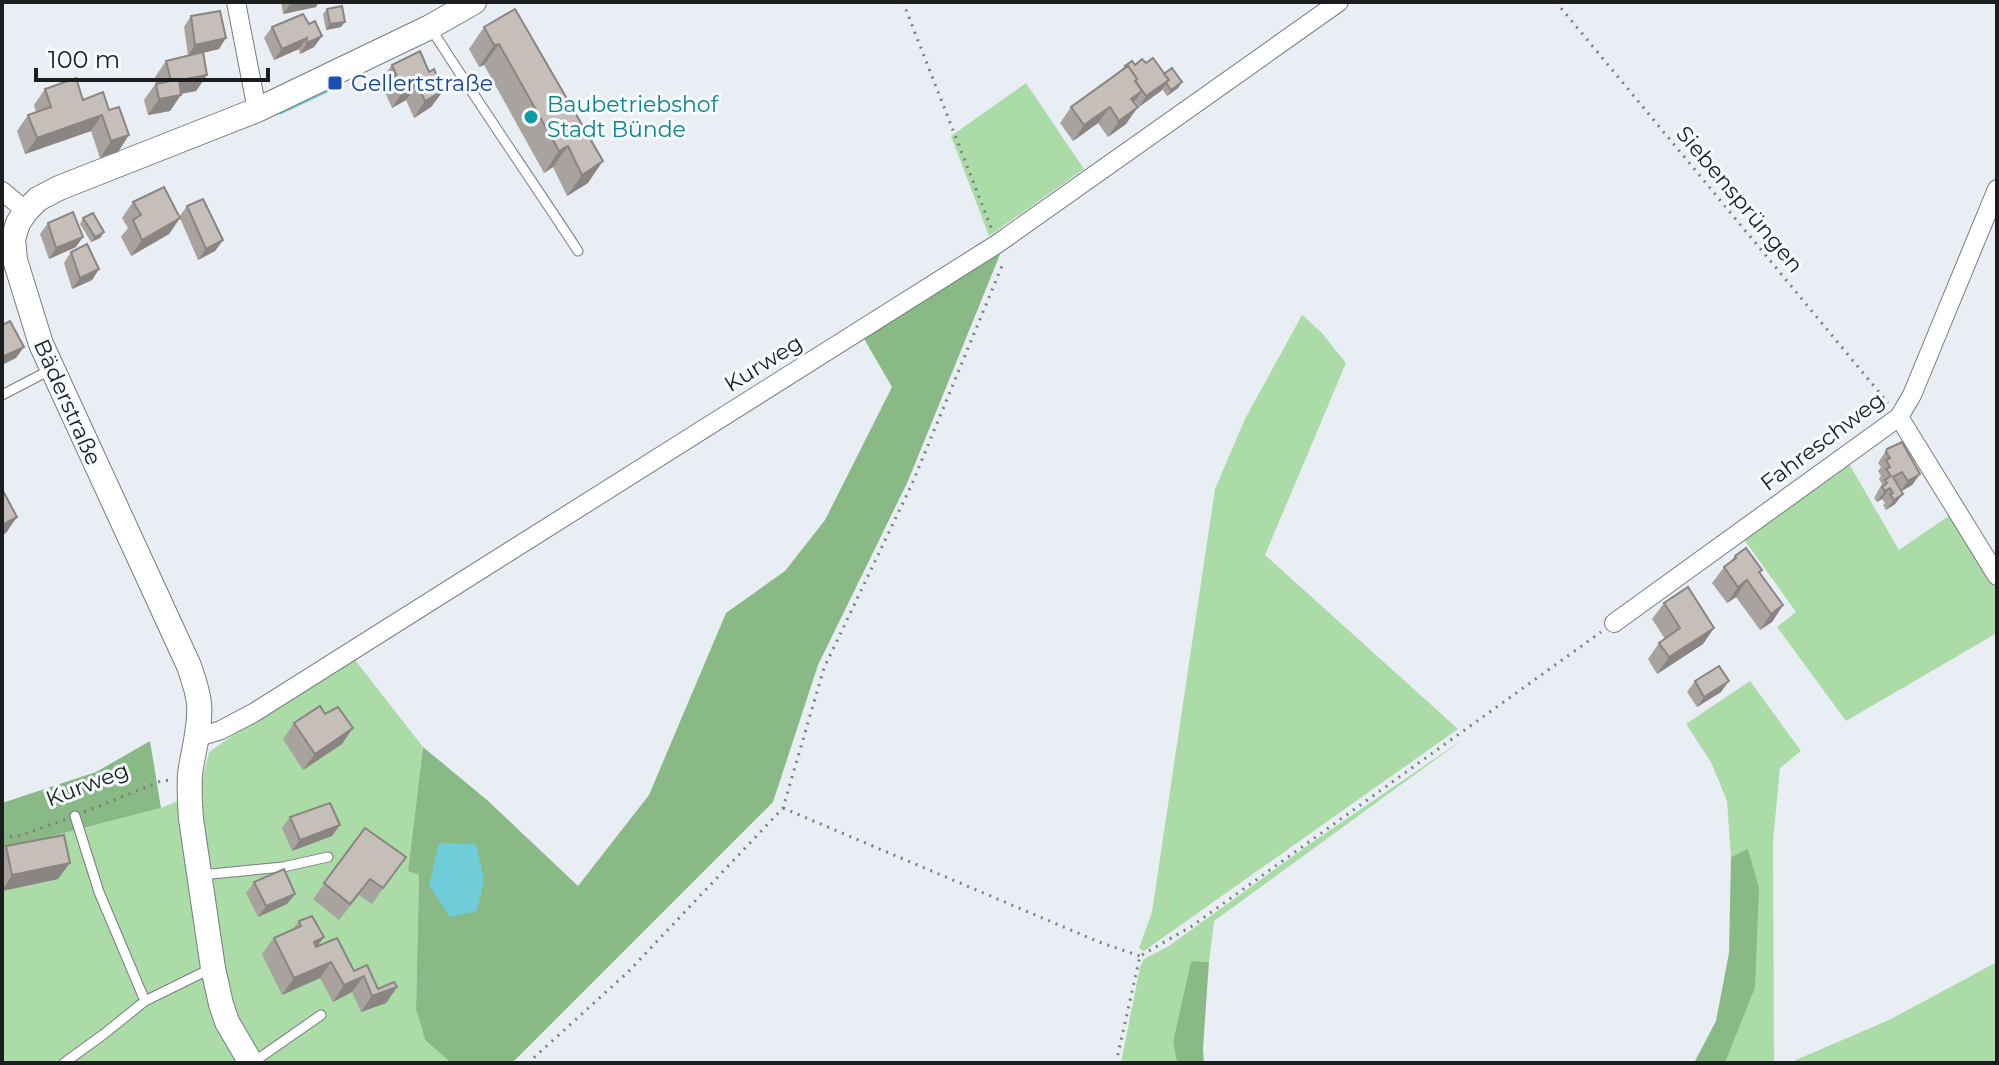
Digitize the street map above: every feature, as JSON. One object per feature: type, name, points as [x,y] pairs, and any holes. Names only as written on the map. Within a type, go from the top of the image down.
[{"type":"street","points":[[236,2],[257,110]]},
{"type":"street","points":[[2,191],[26,211],[38,199],[59,188],[257,110],[430,27],[474,2]]},
{"type":"street","name":"Kurweg","points":[[196,738],[221,730],[255,712],[1001,252],[1339,2]]},
{"type":"street","name":"Fahreschweg","points":[[1614,623],[1899,417],[1912,395],[1997,189]]},
{"type":"street","name":"Bäderstraße","points":[[26,211],[13,239],[15,260],[41,344],[189,666],[199,703],[190,777],[191,819],[199,875],[213,968],[227,1022],[252,1063]]},
{"type":"street","points":[[1899,417],[1997,576]]},
{"type":"lane","points":[[430,27],[578,251]]},
{"type":"lane","points":[[2,395],[52,369]]},
{"type":"lane","points":[[75,816],[99,892],[145,1001]]},
{"type":"lane","points":[[199,875],[283,867],[328,857]]},
{"type":"lane","points":[[64,1063],[145,1001],[213,968]]},
{"type":"lane","points":[[252,1063],[321,1015]]},
{"type":"path","points":[[528,1063],[628,972],[783,808],[824,668],[912,484],[1001,252],[903,2]]},
{"type":"path","name":"Siebensprüngen","points":[[1556,2],[1899,417]]},
{"type":"path","points":[[1116,1063],[1140,956],[1192,926],[1614,623]]},
{"type":"path","name":"Kurweg","points":[[2,838],[22,835],[75,816],[161,781],[190,777]]},
{"type":"path","points":[[783,808],[1099,942],[1140,956]]},
{"type":"green space","points":[[1026,83],[1084,169],[989,236],[951,136]]},
{"type":"green space","points":[[1003,247],[908,481],[818,665],[773,802],[512,1063],[451,1063],[425,1040],[416,1009],[419,875],[408,871],[423,747],[487,800],[578,886],[649,795],[726,613],[785,571],[825,520],[892,387],[863,337]]},
{"type":"green space","points":[[1302,315],[1321,332],[1346,363],[1265,555],[1458,729],[1144,951],[1139,948],[1152,912],[1215,489],[1245,419]]},
{"type":"green space","points":[[1848,462],[1899,550],[1953,513],[1997,586],[1997,633],[1846,721],[1777,627],[1796,612],[1743,538]]},
{"type":"green space","points":[[355,660],[423,747],[408,871],[419,875],[416,1009],[425,1040],[451,1063],[2,1063],[2,849],[161,808],[199,792],[209,752],[268,711]]},
{"type":"green space","points":[[1750,681],[1801,751],[1780,768],[1773,841],[1774,1063],[1725,1063],[1755,988],[1748,850],[1731,857],[1727,801],[1711,762],[1686,724]]},
{"type":"green space","points":[[1465,738],[1214,921],[1209,962],[1191,961],[1173,1042],[1177,1063],[1121,1063],[1144,959],[1169,946],[1314,841]]},
{"type":"green space","points":[[150,741],[161,808],[2,849],[2,803],[96,772]]},
{"type":"green space","points":[[1748,849],[1759,888],[1755,988],[1725,1063],[1694,1063],[1716,1021],[1729,953],[1731,857]]},
{"type":"green space","points":[[1191,961],[1209,962],[1204,1063],[1177,1063],[1173,1042]]},
{"type":"green space","points":[[1997,962],[1997,1063],[1789,1063],[1889,1020]]},
{"type":"water","points":[[439,843],[476,844],[484,880],[477,911],[450,917],[429,885]]},
{"type":"building","points":[[342,6],[345,22],[330,24],[327,9]]},
{"type":"building","points":[[515,9],[603,161],[582,175],[568,146],[559,151],[499,44],[494,45],[484,27]]},
{"type":"building","points":[[220,11],[226,38],[195,45],[191,16]]},
{"type":"building","points":[[303,14],[309,24],[315,21],[322,36],[307,43],[307,38],[282,49],[272,27]]},
{"type":"building","points":[[420,51],[429,72],[434,69],[443,91],[425,101],[417,84],[403,91],[392,65]]},
{"type":"building","points":[[203,52],[207,75],[179,80],[181,95],[159,99],[156,84],[171,81],[166,61]]},
{"type":"building","points":[[1153,58],[1169,80],[1146,96],[1128,66],[1125,66],[1132,61],[1135,65],[1142,59],[1146,63]]},
{"type":"building","points":[[1128,66],[1142,91],[1131,99],[1138,107],[1119,121],[1110,107],[1084,125],[1071,107]]},
{"type":"building","points":[[1172,68],[1182,82],[1171,90],[1164,74]]},
{"type":"building","points":[[76,78],[83,100],[103,92],[109,110],[119,107],[129,135],[111,141],[102,115],[37,138],[28,115],[51,107],[45,89]]},
{"type":"building","points":[[164,187],[180,218],[142,240],[133,220],[141,215],[133,202]]},
{"type":"building","points":[[203,199],[223,240],[206,249],[187,206]]},
{"type":"building","points":[[73,212],[83,237],[56,248],[48,223]]},
{"type":"building","points":[[93,213],[104,232],[95,237],[83,218]]},
{"type":"building","points":[[87,244],[99,269],[80,278],[71,252]]},
{"type":"building","points":[[10,321],[24,347],[2,357],[2,325]]},
{"type":"building","points":[[1902,442],[1920,474],[1908,481],[1902,472],[1893,477],[1903,494],[1894,500],[1890,488],[1885,491],[1882,487],[1891,476],[1886,469],[1890,467],[1886,460],[1890,458],[1886,452]]},
{"type":"building","points":[[2,489],[17,517],[2,525]]},
{"type":"building","points":[[1746,548],[1783,605],[1771,614],[1747,580],[1738,587],[1724,567]]},
{"type":"building","points":[[1688,587],[1714,628],[1669,657],[1659,643],[1680,628],[1664,603]]},
{"type":"building","points":[[1719,666],[1729,681],[1704,697],[1695,681]]},
{"type":"building","points":[[320,706],[325,714],[338,707],[353,728],[315,754],[294,723]]},
{"type":"building","points":[[330,803],[340,825],[300,840],[290,817]]},
{"type":"building","points":[[365,828],[406,857],[383,888],[370,879],[350,904],[324,883]]},
{"type":"building","points":[[64,835],[70,863],[12,875],[6,846]]},
{"type":"building","points":[[284,869],[295,894],[266,906],[254,882]]},
{"type":"building","points":[[312,916],[324,937],[314,942],[316,947],[337,938],[354,971],[367,965],[378,989],[394,982],[397,987],[372,996],[364,976],[344,985],[331,962],[294,978],[274,938],[301,926],[299,921]]},
{"type":"waterway","points":[[280,112],[329,89]]},
{"type":"place","name":"Gellertstraße","points":[[335,83]]},
{"type":"place","name":"Baubetriebshof Stadt Bünde","points":[[531,117]]}]
